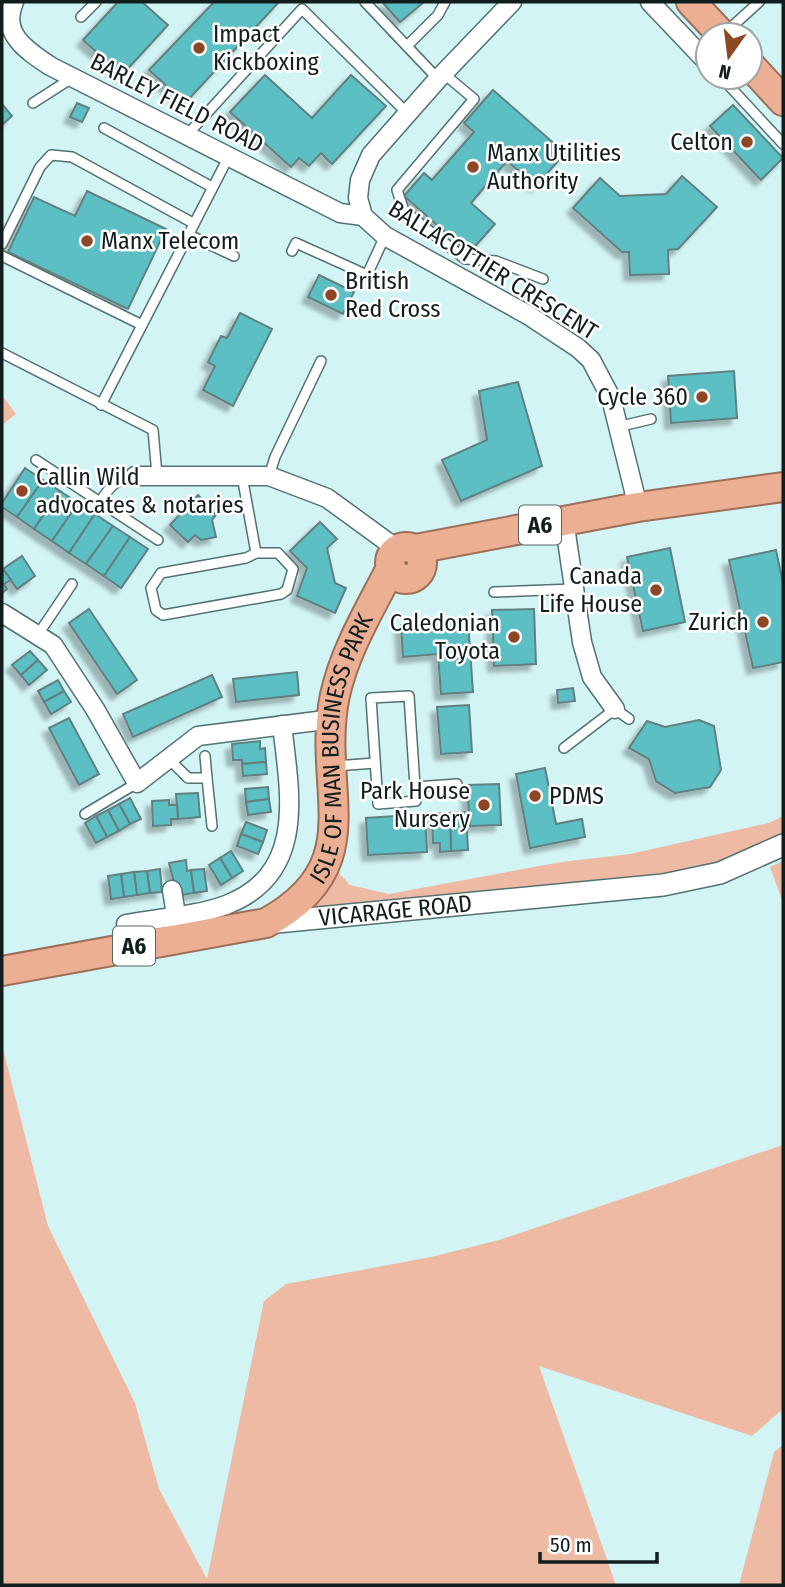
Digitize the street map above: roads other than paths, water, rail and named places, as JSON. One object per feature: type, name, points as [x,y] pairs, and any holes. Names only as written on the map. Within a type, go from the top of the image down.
[{"type":"highway","points":[[691,2],[709,21]]},
{"type":"highway","points":[[764,80],[783,101]]},
{"type":"highway","name":"A6","points":[[402,559],[564,520],[638,506],[783,488]]},
{"type":"highway","name":"ISLE OF MAN BUSINESS PARK","points":[[266,923],[292,909],[312,890],[329,859],[336,823],[332,766],[335,696],[344,665],[362,624],[402,559]]},
{"type":"highway","name":"VICARAGE ROAD","points":[[2,971],[266,923]]},
{"type":"street","name":"BARLEY FIELD ROAD","points":[[14,2],[3,20],[6,30],[24,48],[72,78],[340,213],[363,216]]},
{"type":"street","name":"BALLACOTTIER CRESCENT","points":[[512,2],[407,113],[364,166],[358,198],[363,216],[385,236],[528,315],[578,348],[601,375],[611,398],[638,506]]},
{"type":"street","points":[[650,2],[694,48]]},
{"type":"street","points":[[135,476],[269,476],[327,498],[402,559]]},
{"type":"street","points":[[564,520],[573,589],[592,677],[622,714]]},
{"type":"street","points":[[2,613],[53,645],[95,709],[137,783],[198,736],[333,719]]},
{"type":"street","points":[[127,924],[224,905],[250,893],[278,864],[290,822],[282,725]]},
{"type":"street","name":"VICARAGE ROAD","points":[[266,923],[663,885],[720,873],[783,845]]},
{"type":"street","points":[[172,890],[176,915]]},
{"type":"lane","points":[[81,17],[96,2]]},
{"type":"lane","points":[[365,2],[407,46],[441,76],[474,99],[397,190],[404,211],[465,259],[496,261],[543,279]]},
{"type":"lane","points":[[407,46],[438,15],[445,2]]},
{"type":"lane","points":[[738,21],[759,2]]},
{"type":"lane","points":[[187,135],[302,9],[407,113]]},
{"type":"lane","points":[[33,103],[72,78]]},
{"type":"lane","points":[[734,91],[783,144]]},
{"type":"lane","points":[[103,128],[212,187]]},
{"type":"lane","points":[[2,244],[40,167],[51,155],[72,157],[193,223]]},
{"type":"lane","points":[[101,405],[229,156]]},
{"type":"lane","points":[[187,234],[234,256]]},
{"type":"lane","points":[[292,251],[296,243],[367,275],[385,236]]},
{"type":"lane","points":[[2,256],[142,325]]},
{"type":"lane","points":[[2,353],[153,430],[157,475]]},
{"type":"lane","points":[[269,476],[275,457],[321,361]]},
{"type":"lane","points":[[617,427],[651,419]]},
{"type":"lane","points":[[36,460],[158,540]]},
{"type":"lane","points":[[241,474],[256,553]]},
{"type":"lane","points":[[100,502],[111,484],[120,478],[135,476]]},
{"type":"lane","points":[[256,553],[278,553],[293,569],[287,590],[281,594],[163,615],[156,610],[151,588],[162,573],[246,558],[256,553]]},
{"type":"lane","points":[[37,636],[72,583]]},
{"type":"lane","points":[[494,592],[573,589]]},
{"type":"lane","points":[[409,696],[416,801],[378,804],[376,763],[371,698],[409,696]]},
{"type":"lane","points":[[564,748],[622,714]]},
{"type":"lane","points":[[205,756],[212,826]]},
{"type":"lane","points":[[169,759],[188,778],[208,778]]},
{"type":"lane","points":[[332,766],[376,763]]},
{"type":"lane","points":[[85,814],[137,783]]},
{"type":"lane","points":[[415,787],[457,784]]},
{"type":"place","name":"Impact Kickboxing","points":[[199,48]]},
{"type":"place","name":"Celton","points":[[747,142]]},
{"type":"place","name":"Manx Utilities Authority","points":[[473,167]]},
{"type":"place","name":"Manx Telecom","points":[[87,241]]},
{"type":"place","name":"British Red Cross","points":[[331,295]]},
{"type":"place","name":"Cycle 360","points":[[702,397]]},
{"type":"place","name":"Callin Wild advocates & notaries","points":[[22,491]]},
{"type":"place","name":"Canada Life House","points":[[656,590]]},
{"type":"place","name":"Zurich","points":[[763,622]]},
{"type":"place","name":"Caledonian Toyota","points":[[514,637]]},
{"type":"place","name":"PDMS","points":[[535,796]]},
{"type":"place","name":"Park House Nursery","points":[[484,805]]}]
